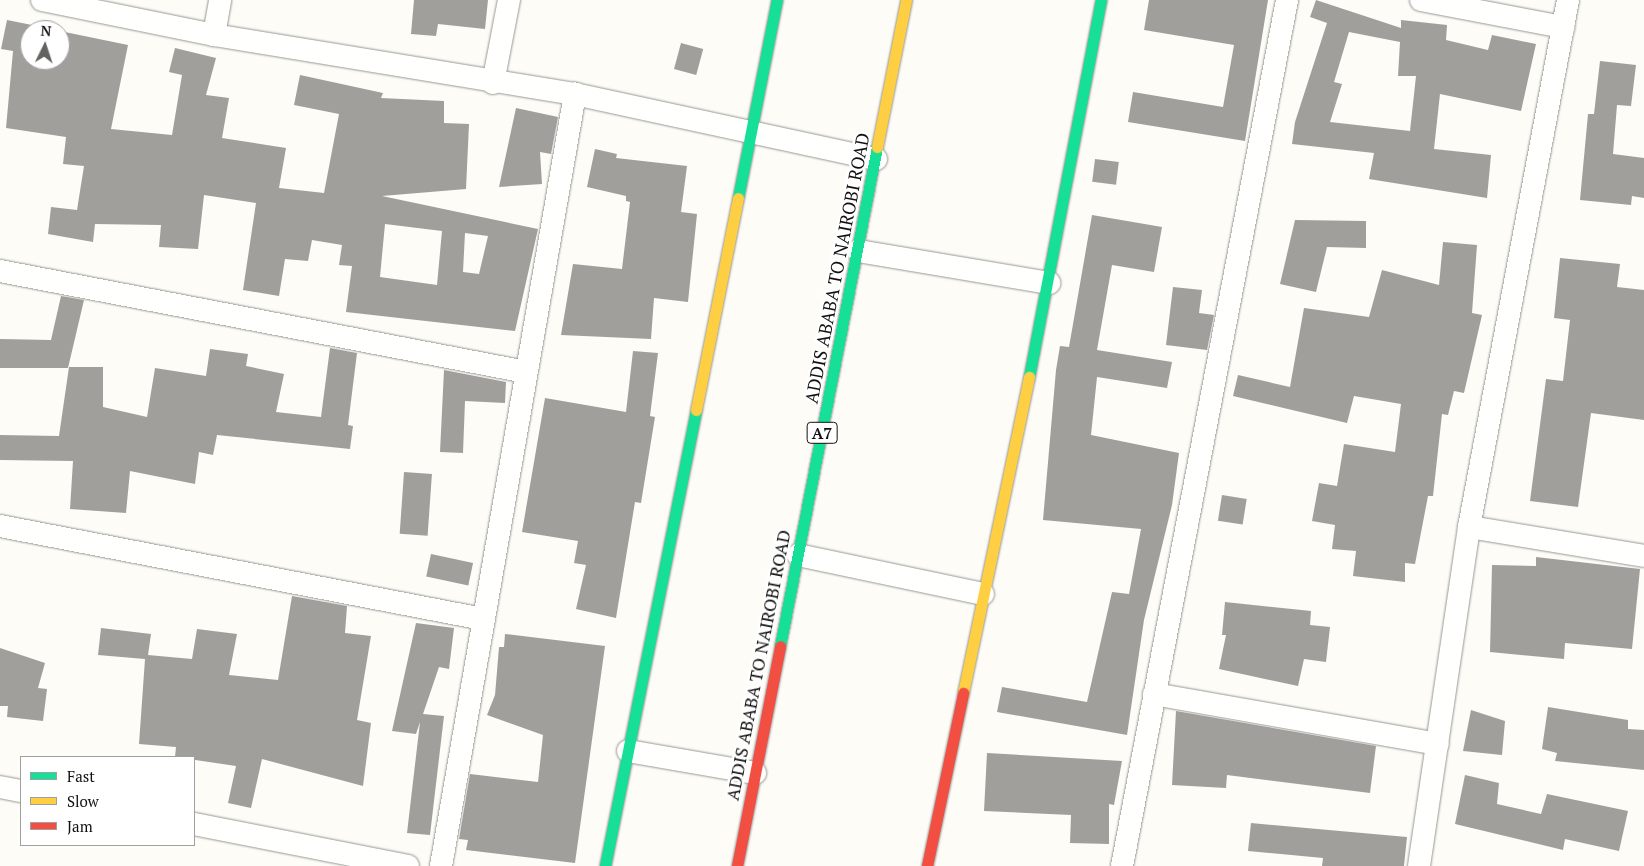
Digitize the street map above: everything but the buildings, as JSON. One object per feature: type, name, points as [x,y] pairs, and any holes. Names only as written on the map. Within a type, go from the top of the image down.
[{"type":"main road","points":[[605,866],[750,132],[778,0]]},
{"type":"main road","name":"ADDIS ABABA TO NAIROBI ROAD","points":[[737,866],[906,0]]},
{"type":"main road","points":[[927,866],[1049,283],[1101,0]]},
{"type":"street","points":[[42,0],[214,35],[493,83],[575,94],[876,160]]},
{"type":"street","points":[[214,35],[220,0]]},
{"type":"street","points":[[493,83],[509,0]]},
{"type":"street","points":[[1122,866],[1287,0]]},
{"type":"street","points":[[1421,0],[1563,27]]},
{"type":"street","points":[[1419,866],[1469,527],[1568,0]]},
{"type":"street","points":[[441,866],[575,94]]},
{"type":"street","points":[[858,251],[1049,283]]},
{"type":"street","points":[[0,271],[526,372]]},
{"type":"street","points":[[0,526],[484,619]]},
{"type":"street","points":[[1469,527],[1644,556]]},
{"type":"street","points":[[798,555],[983,594]]},
{"type":"street","points":[[1154,694],[1438,744]]},
{"type":"street","points":[[628,751],[755,773]]},
{"type":"street","points":[[0,787],[20,791]]},
{"type":"street","points":[[195,824],[408,866]]},
{"type":"traffic: fast","points":[[738,198],[777,0]]},
{"type":"traffic: fast","points":[[1029,377],[1101,0]]},
{"type":"traffic: fast","points":[[780,646],[877,147]]},
{"type":"traffic: fast","points":[[605,866],[696,410]]},
{"type":"traffic: slow","points":[[877,147],[906,0]]},
{"type":"traffic: slow","points":[[696,410],[738,198]]},
{"type":"traffic: slow","points":[[963,693],[1029,377]]},
{"type":"traffic: jam","points":[[737,866],[780,646]]},
{"type":"traffic: jam","points":[[927,866],[963,693]]}]
